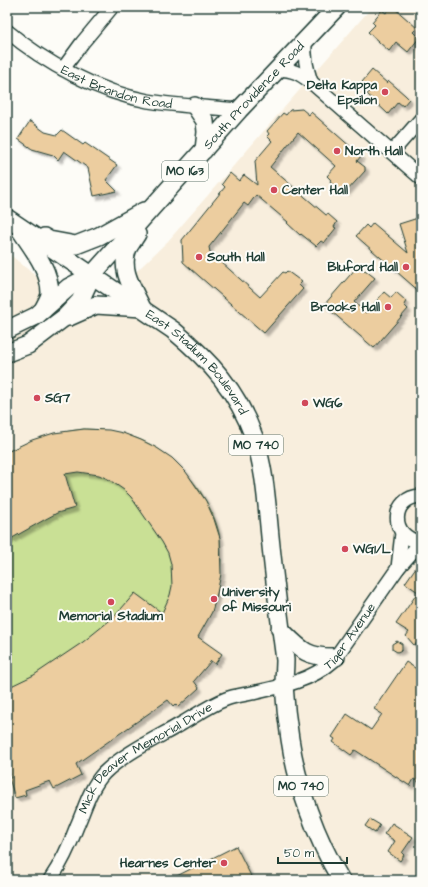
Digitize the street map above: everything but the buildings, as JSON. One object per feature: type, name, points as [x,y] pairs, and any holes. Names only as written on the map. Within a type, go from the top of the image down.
[{"type":"main road","name":"South Providence Road","points":[[7,353],[28,345],[55,324],[80,301],[92,275],[239,110],[337,7]]},
{"type":"main road","points":[[195,106],[205,121],[206,132],[204,150]]},
{"type":"main road","points":[[11,221],[49,240],[76,245],[99,236],[153,206]]},
{"type":"main road","points":[[55,324],[96,305],[142,308],[126,272],[125,261],[128,249],[153,206]]},
{"type":"main road","points":[[11,221],[32,248],[47,274],[50,294],[42,310]]},
{"type":"main road","name":"East Stadium Boulevard","points":[[11,221],[173,330],[210,362],[235,396],[257,447],[263,469],[280,629],[285,662],[284,685],[290,738],[299,778],[313,822],[341,880]]},
{"type":"main road","name":"South Providence Road","points":[[7,330],[36,316],[69,287],[92,275]]},
{"type":"main road","points":[[280,629],[306,653],[322,658],[336,657]]},
{"type":"street","points":[[63,69],[82,43],[112,7]]},
{"type":"street","name":"East Brandon Road","points":[[7,31],[36,53],[63,69],[86,81],[126,95],[148,101],[239,110]]},
{"type":"street","points":[[305,41],[304,56],[311,82]]},
{"type":"street","points":[[278,69],[298,72],[421,178]]},
{"type":"street","points":[[392,152],[421,119]]},
{"type":"street","name":"Tiger Avenue","points":[[398,568],[402,533],[398,527],[398,512],[402,504],[408,499],[415,496],[421,496]]},
{"type":"street","points":[[402,533],[407,538],[421,542]]},
{"type":"street","name":"Tiger Avenue","points":[[284,685],[318,673],[336,657],[398,568],[421,542]]},
{"type":"street","name":"Mick Deaver Memorial Drive","points":[[50,880],[60,865],[77,827],[90,792],[108,769],[136,750],[214,704],[237,696],[284,685]]},
{"type":"shaded area","name":"University of Missouri","points":[[372,7],[421,7],[421,880],[7,880],[7,252],[87,319],[168,241]]},
{"type":"green space","name":"Memorial Stadium","points":[[84,429],[103,430],[136,438],[164,453],[189,476],[207,502],[213,514],[219,533],[221,557],[217,594],[212,612],[7,764],[7,447],[9,451],[46,437]]},
{"type":"place","name":"Delta Kappa Epsilon","points":[[385,92]]},
{"type":"place","name":"North Hall","points":[[337,151]]},
{"type":"place","name":"Center Hall","points":[[274,190]]},
{"type":"place","name":"South Hall","points":[[199,257]]},
{"type":"place","name":"Bluford Hall","points":[[406,267]]},
{"type":"place","name":"Brooks Hall","points":[[388,307]]},
{"type":"place","name":"SG7","points":[[37,398]]},
{"type":"place","name":"WG6","points":[[305,403]]},
{"type":"place","name":"WG1/L","points":[[345,549]]},
{"type":"place","name":"University of Missouri","points":[[214,599]]},
{"type":"place","name":"Memorial Stadium","points":[[111,602]]},
{"type":"place","name":"Hearnes Center","points":[[224,863]]}]
